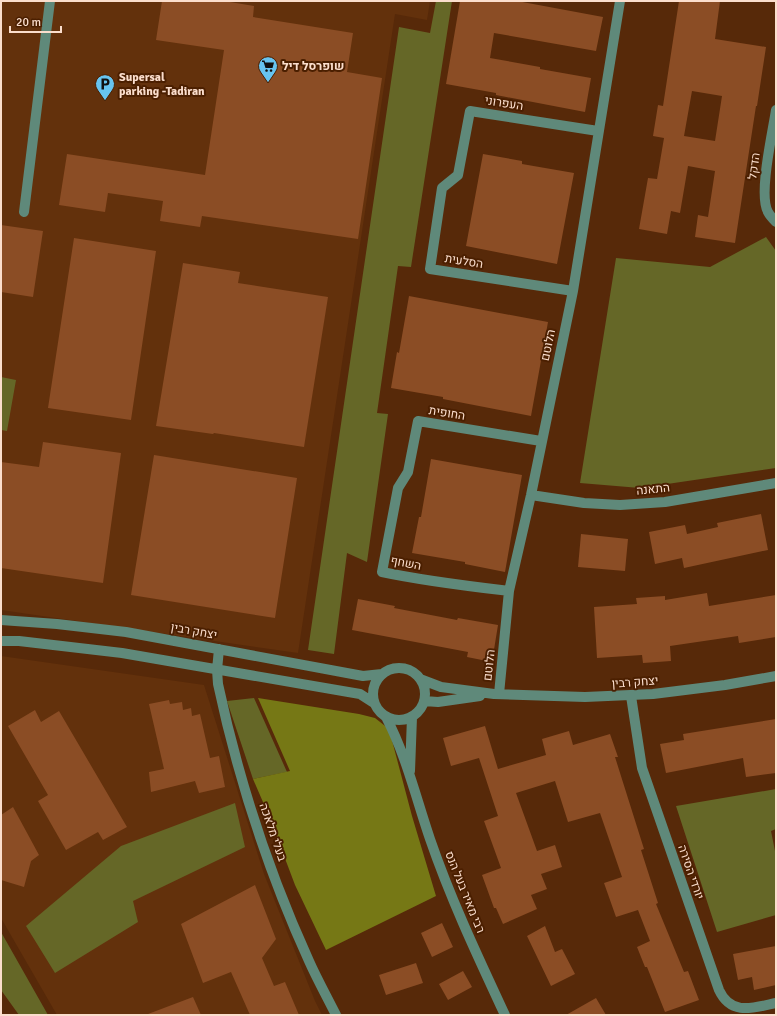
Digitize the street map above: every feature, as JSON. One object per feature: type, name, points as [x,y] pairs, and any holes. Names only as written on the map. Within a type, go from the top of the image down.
[{"type":"street","points":[[24,212],[48,1]]},
{"type":"street","name":"הלוטם","points":[[496,694],[509,591],[531,495],[573,291],[620,1]]},
{"type":"street","name":"הדקל","points":[[776,110],[765,180],[767,212],[776,222]]},
{"type":"street","name":"העפרוני","points":[[458,175],[470,111],[598,131]]},
{"type":"street","name":"הסלעית","points":[[458,175],[442,188],[430,269],[573,291]]},
{"type":"street","name":"החופית","points":[[398,488],[408,472],[418,422],[541,441]]},
{"type":"street","name":"התאנה","points":[[531,495],[620,505],[665,502],[776,483]]},
{"type":"street","name":"השחף","points":[[398,488],[382,572],[459,585],[509,591]]},
{"type":"street","name":"יצחק רבין","points":[[1,620],[57,624],[126,632],[363,676],[382,674]]},
{"type":"street","points":[[1,641],[26,642],[122,654],[360,694],[374,703]]},
{"type":"street","name":"בעלי מלאכה","points":[[219,649],[217,670],[218,684],[240,772],[257,827],[309,961],[336,1015]]},
{"type":"street","points":[[401,668],[415,673],[420,679],[424,686],[424,701],[412,716],[402,720],[386,717],[374,703],[374,685],[382,674],[393,669],[401,668]]},
{"type":"street","name":"יצחק רבין","points":[[420,679],[441,687],[496,694],[585,697],[631,696],[725,685],[776,676]]},
{"type":"street","name":"יצחק רבין","points":[[424,701],[438,702],[496,694]]},
{"type":"street","name":"יורדי הסירה","points":[[631,696],[642,768],[723,1000],[733,1007],[748,1009],[776,1003]]},
{"type":"street","name":"רבי מאיר בעל הנס","points":[[409,774],[412,716]]},
{"type":"street","name":"רבי מאיר בעל הנס","points":[[386,717],[395,736],[430,839],[463,926],[505,1015]]},
{"type":"shaded area","points":[[1,1],[430,1],[427,20],[395,14],[298,653],[1,610]]},
{"type":"shaded area","points":[[436,1],[452,1],[411,267],[398,266],[377,413],[388,414],[367,562],[347,553],[334,654],[308,650],[399,27],[430,33]]},
{"type":"shaded area","points":[[766,237],[776,251],[776,468],[640,488],[580,483],[616,258],[710,267]]},
{"type":"shaded area","points":[[1,377],[16,380],[7,431],[1,430]]},
{"type":"shaded area","points":[[1,656],[204,685],[264,874],[322,1015],[57,1015],[1,918]]},
{"type":"shaded area","points":[[254,698],[287,772],[253,779],[227,701]]},
{"type":"shaded area","points":[[258,698],[359,714],[375,718],[389,729],[412,816],[436,896],[326,950],[295,885],[269,816],[253,779],[290,771]]},
{"type":"shaded area","points":[[776,789],[776,829],[771,831],[776,856],[776,915],[717,932],[676,806]]},
{"type":"shaded area","points":[[235,803],[245,847],[133,901],[138,922],[55,973],[26,926],[121,846]]},
{"type":"shaded area","points":[[1,932],[48,1015],[19,1015],[1,990]]},
{"type":"building","points":[[162,1],[224,1],[254,6],[253,17],[353,33],[347,72],[382,78],[358,239],[202,216],[200,227],[160,221],[163,201],[108,193],[105,212],[59,205],[67,154],[205,175],[224,50],[156,40]]},
{"type":"building","points":[[460,1],[517,1],[603,17],[596,51],[494,33],[490,58],[591,78],[585,112],[446,84]]},
{"type":"building","points":[[679,1],[720,1],[715,39],[766,47],[735,243],[695,237],[698,215],[708,217],[715,171],[688,166],[680,213],[671,211],[667,234],[639,229],[648,178],[657,179],[664,138],[653,136],[658,105],[663,106]],"holes":[[[692,91],[722,96],[715,141],[684,136]]]},
{"type":"building","points":[[483,154],[522,161],[522,164],[574,173],[557,264],[466,246]]},
{"type":"building","points":[[1,225],[43,231],[33,297],[1,292]]},
{"type":"building","points":[[74,238],[156,251],[131,420],[48,408]]},
{"type":"building","points":[[183,263],[240,272],[238,283],[328,297],[304,447],[214,433],[156,426]]},
{"type":"building","points":[[409,296],[548,322],[531,416],[443,399],[443,397],[391,388]]},
{"type":"building","points":[[43,442],[121,453],[103,583],[1,568],[1,462],[39,467]]},
{"type":"building","points":[[154,455],[297,478],[275,618],[131,595]]},
{"type":"building","points":[[431,459],[522,475],[505,572],[465,564],[465,562],[412,553],[419,517],[421,517]]},
{"type":"building","points":[[761,514],[768,550],[684,568],[682,558],[655,564],[649,532],[685,525],[687,534],[718,527],[717,523]]},
{"type":"building","points":[[581,534],[628,539],[625,571],[578,567]]},
{"type":"building","points":[[707,593],[709,606],[776,595],[776,637],[739,643],[738,636],[670,646],[671,661],[643,663],[642,655],[597,658],[594,607],[637,604],[636,598],[665,596],[665,600]]},
{"type":"building","points":[[358,599],[395,606],[394,608],[457,620],[458,618],[498,625],[492,662],[467,657],[468,652],[352,630]]},
{"type":"building","points":[[169,700],[170,704],[182,702],[183,710],[191,708],[192,716],[200,714],[210,758],[219,756],[225,787],[199,793],[195,781],[151,792],[149,772],[164,769],[149,704]]},
{"type":"building","points":[[35,710],[41,722],[59,711],[127,827],[103,840],[98,832],[66,850],[38,801],[48,795],[8,726]]},
{"type":"building","points":[[776,719],[776,773],[746,777],[743,758],[666,773],[660,744],[684,740],[683,734]]},
{"type":"building","points":[[485,726],[498,769],[546,755],[542,739],[569,731],[573,745],[610,734],[618,757],[615,757],[644,849],[641,850],[658,903],[656,904],[684,972],[688,971],[699,1000],[665,1012],[647,967],[645,967],[637,947],[650,941],[638,910],[616,917],[604,883],[622,877],[600,813],[568,822],[555,781],[516,793],[537,851],[555,845],[562,867],[541,874],[547,889],[531,895],[537,909],[503,924],[496,908],[494,908],[482,875],[501,868],[484,821],[498,816],[479,758],[451,766],[443,738]]},
{"type":"building","points":[[13,807],[39,855],[31,861],[24,887],[1,880],[1,815]]},
{"type":"building","points":[[255,885],[276,939],[262,958],[274,986],[285,982],[299,1015],[250,1015],[231,972],[203,983],[181,924]]},
{"type":"building","points":[[442,923],[453,947],[432,957],[421,933]]},
{"type":"building","points":[[545,926],[555,952],[562,949],[575,974],[551,986],[527,936]]},
{"type":"building","points":[[776,946],[776,985],[754,990],[752,977],[738,980],[733,954]]},
{"type":"building","points":[[416,963],[423,983],[386,995],[379,975]]},
{"type":"building","points":[[463,971],[472,987],[448,1000],[439,984]]},
{"type":"building","points":[[193,997],[201,1015],[148,1015],[148,1014]]},
{"type":"building","points":[[596,998],[606,1015],[566,1015]]},
{"type":"place","name":"שופרסל דיל","points":[[268,83]]},
{"type":"place","name":"Supersal parking -Tadiran","points":[[105,101]]}]
